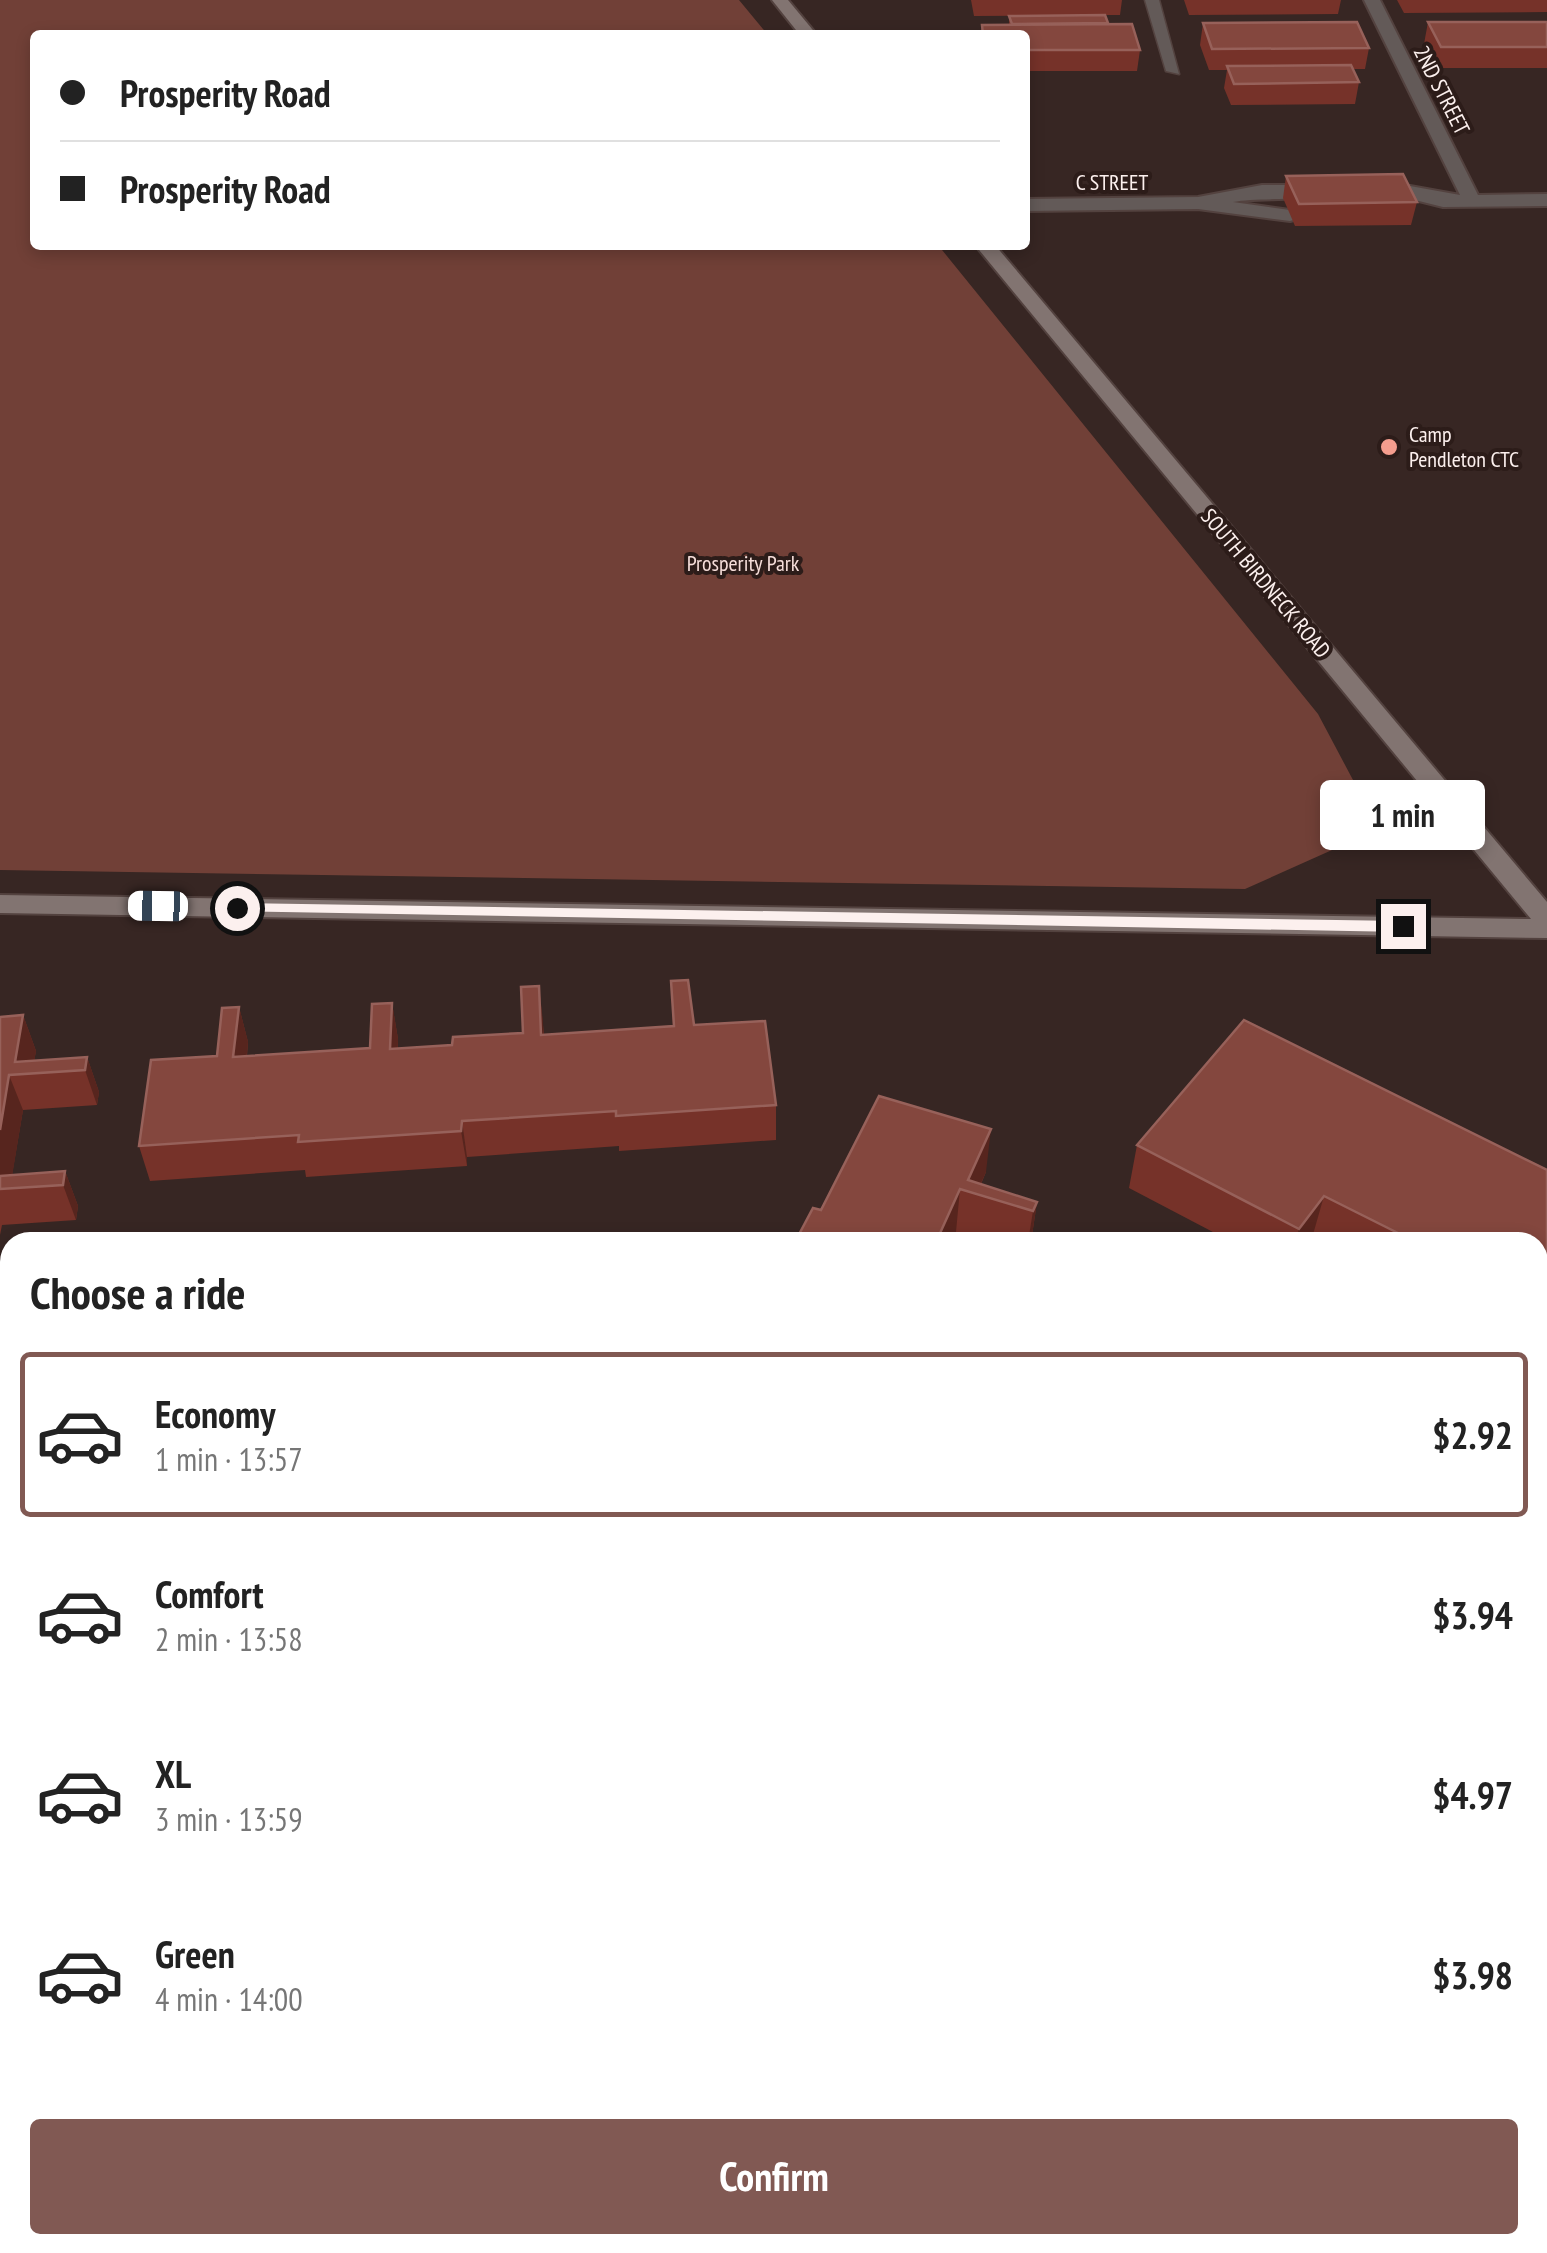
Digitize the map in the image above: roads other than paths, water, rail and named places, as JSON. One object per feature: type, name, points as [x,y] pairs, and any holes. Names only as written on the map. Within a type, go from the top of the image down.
[{"type":"street","points":[[780,0],[805,30]]},
{"type":"street","name":"2ND STREET","points":[[1372,0],[1472,201]]},
{"type":"street","name":"C STREET","points":[[1198,203],[1262,192],[1350,190],[1399,190],[1442,201],[1547,200]]},
{"type":"street","name":"C STREET","points":[[1405,211],[1442,201]]},
{"type":"street","name":"C STREET","points":[[1030,205],[1198,203],[1290,215]]},
{"type":"street","name":"SOUTH BIRDNECK ROAD","points":[[990,250],[1547,920]]},
{"type":"street","points":[[0,904],[1547,929]]},
{"type":"lane","points":[[1152,0],[1174,71]]},
{"type":"place","name":"Camp Pendleton CTC","points":[[1389,447]]},
{"type":"park label","name":"Prosperity Park","points":[[743,563]]}]
